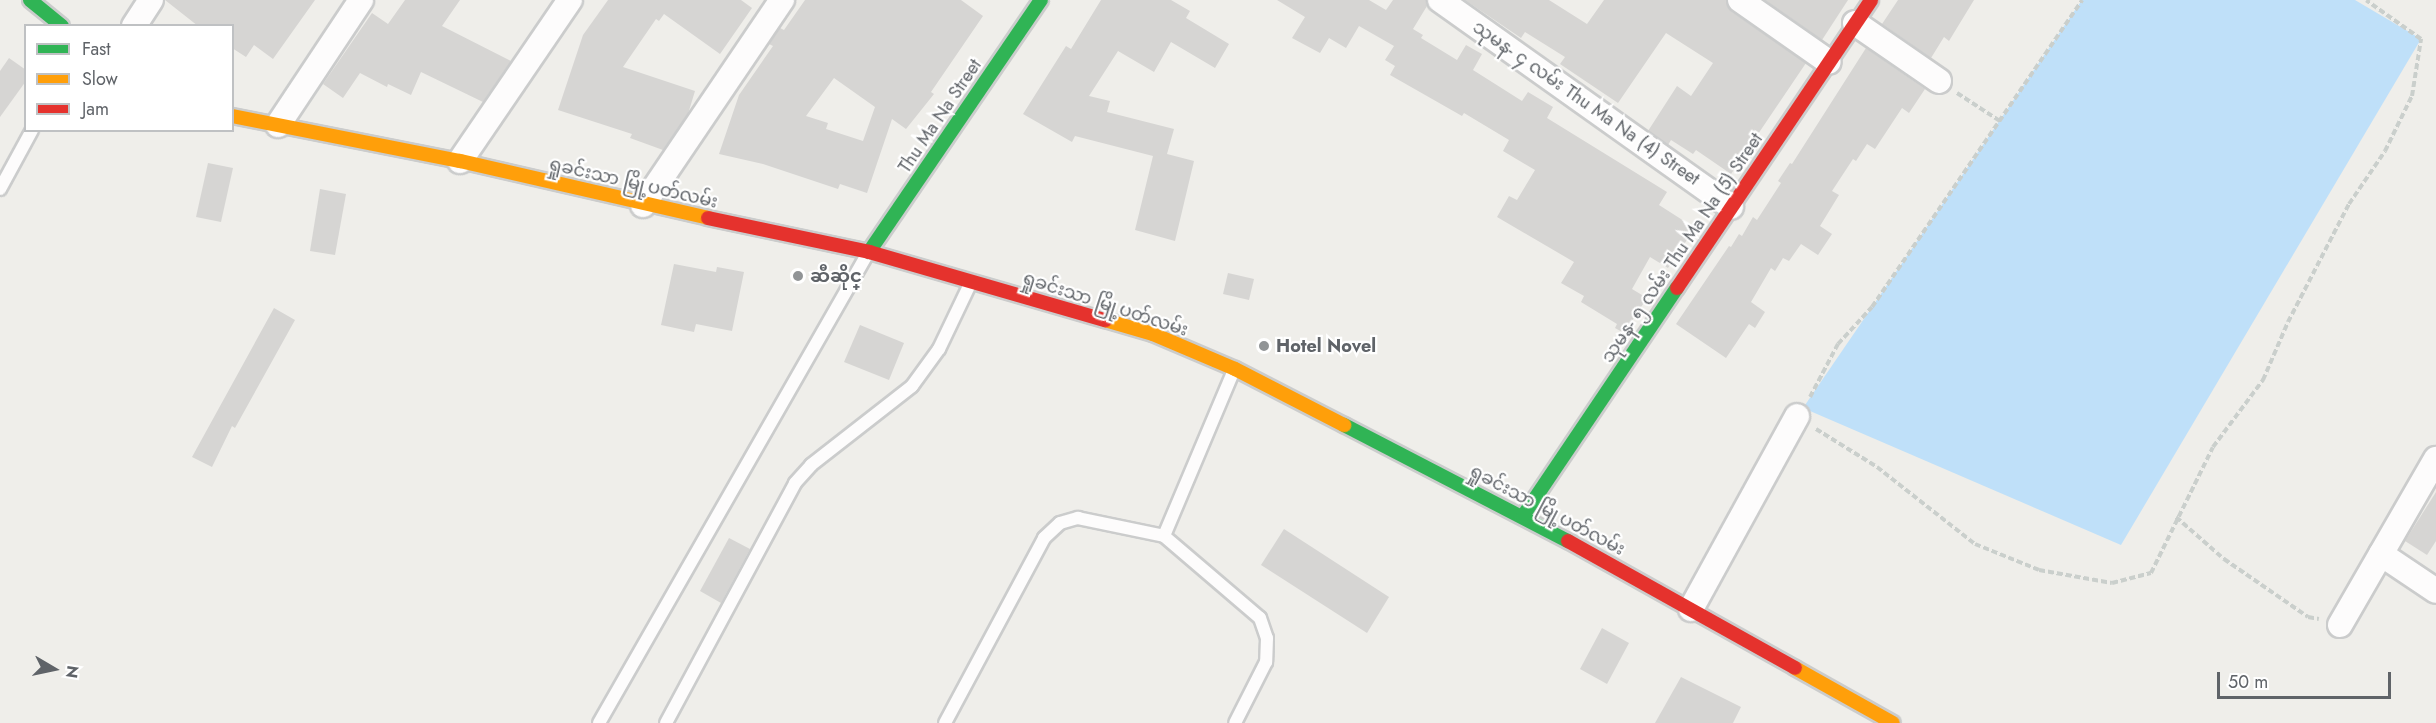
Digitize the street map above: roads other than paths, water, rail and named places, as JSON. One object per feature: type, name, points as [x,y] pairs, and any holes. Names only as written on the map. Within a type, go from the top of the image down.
[{"type":"main road","points":[[30,0],[60,24]]},
{"type":"main road","name":"Thu Ma Na Street","points":[[869,252],[1041,0]]},
{"type":"main road","name":"သုမန- ၅ လမ်း Thu Ma Na (5) Street","points":[[1523,516],[1870,0]]},
{"type":"main road","name":"ရှုခင်းသာ မြို့ပတ်လမ်း","points":[[234,116],[460,161],[643,205],[869,252],[1153,334],[1234,369],[1523,516],[1893,723]]},
{"type":"street","points":[[135,24],[151,0]]},
{"type":"street","points":[[278,125],[361,0]]},
{"type":"street","points":[[460,161],[570,0]]},
{"type":"street","points":[[643,205],[782,0]]},
{"type":"street","name":"သုမန- ၄ လမ်း Thu Ma Na (4) Street","points":[[1440,0],[1731,207]]},
{"type":"street","points":[[1740,0],[1829,62]]},
{"type":"street","points":[[1855,23],[1939,81]]},
{"type":"street","points":[[1691,609],[1797,416]]},
{"type":"street","points":[[2340,625],[2436,459]]},
{"type":"street","points":[[2381,554],[2436,591]]},
{"type":"lane","points":[[0,189],[31,132]]},
{"type":"lane","points":[[599,723],[869,252]]},
{"type":"lane","points":[[666,723],[795,483],[811,465],[912,386],[939,349],[971,281]]},
{"type":"lane","points":[[1164,536],[1234,369]]},
{"type":"lane","points":[[945,723],[1044,538],[1060,523],[1078,518],[1164,536],[1260,618],[1267,638],[1266,663],[1235,723]]},
{"type":"water","points":[[2082,0],[2355,0],[2421,39],[2121,545],[1803,408]]},
{"type":"place","name":"ဆီဆိုင္","points":[[798,276]]},
{"type":"place","name":"Hotel Novel","points":[[1264,346]]}]
